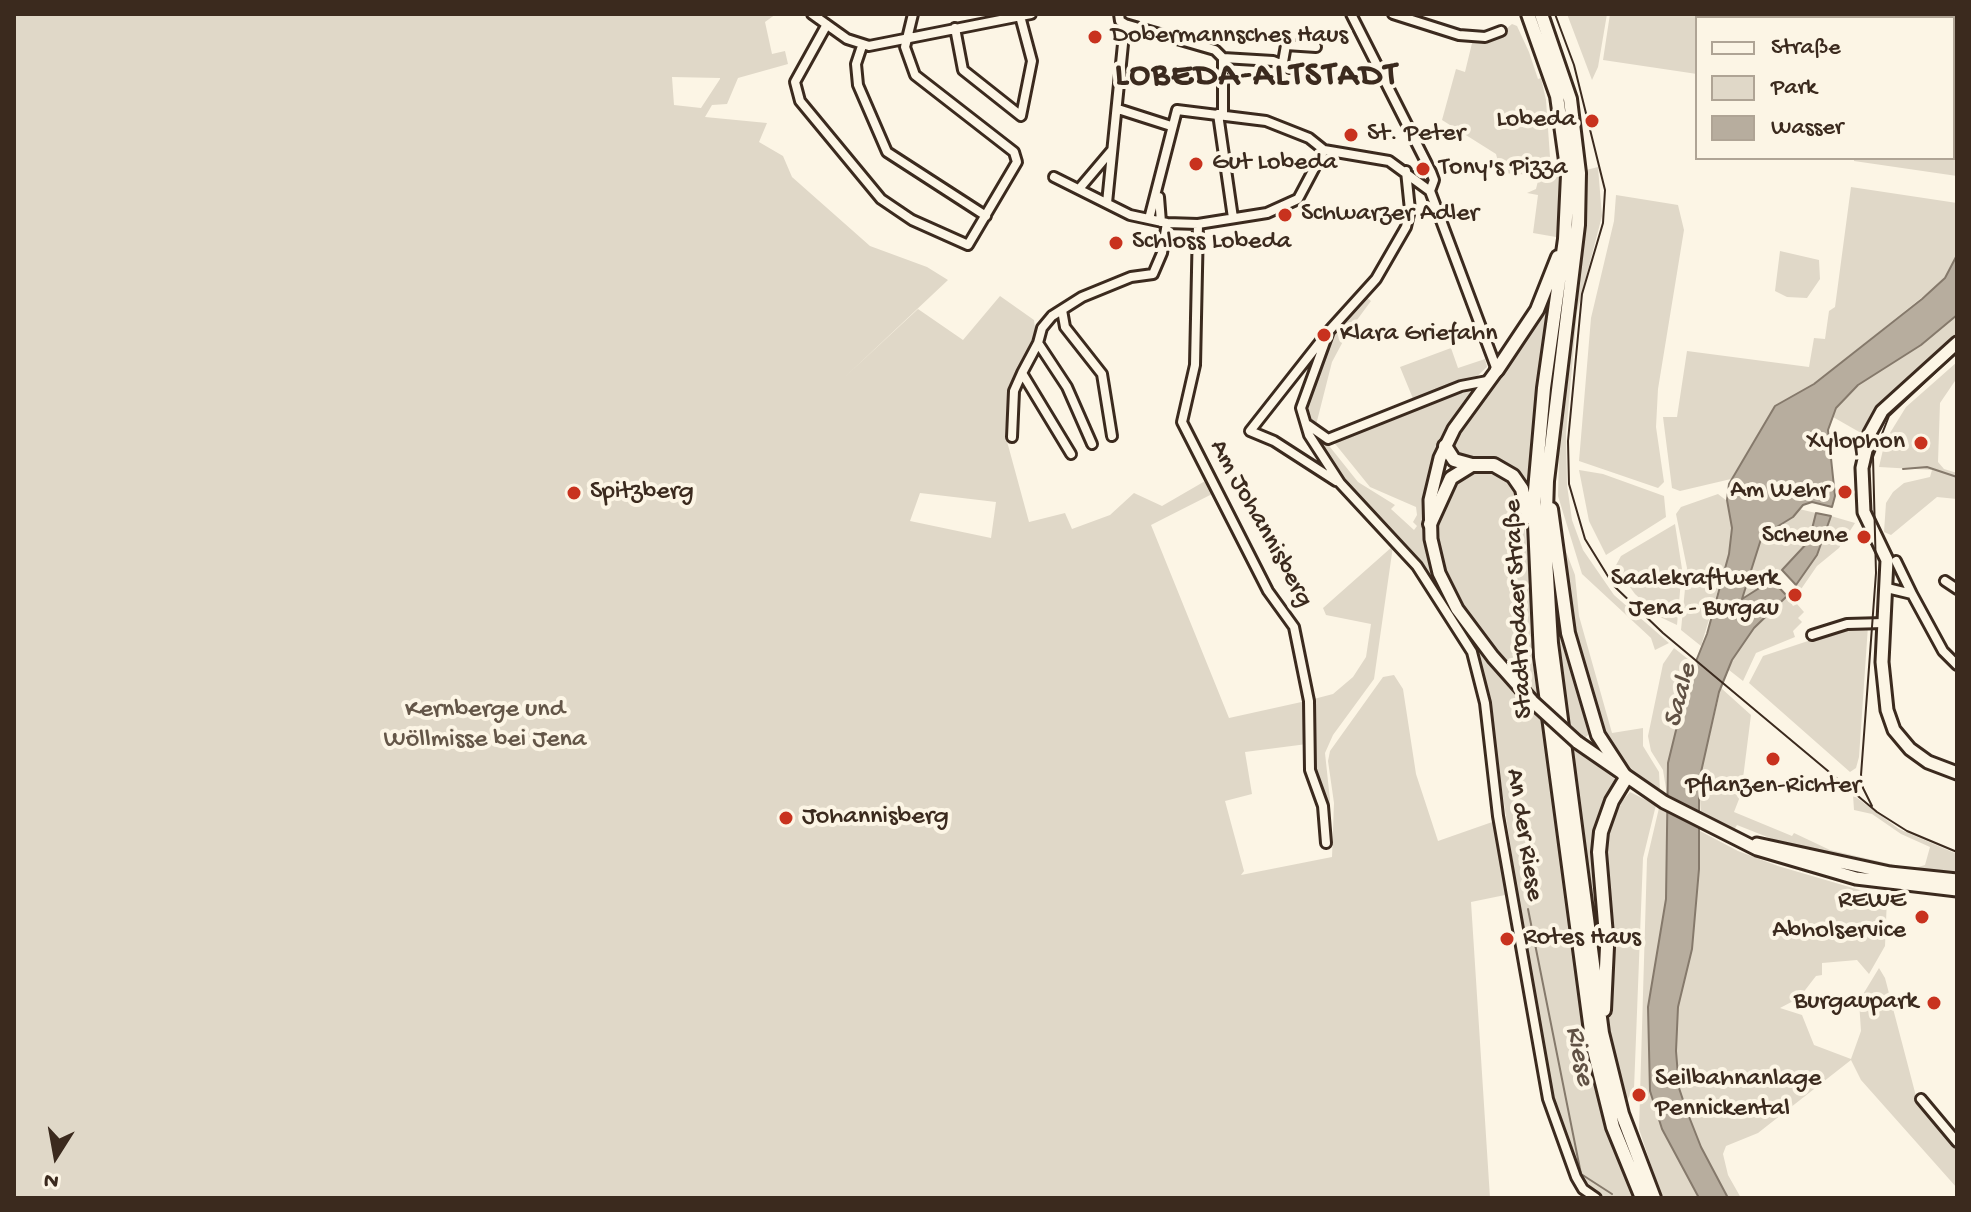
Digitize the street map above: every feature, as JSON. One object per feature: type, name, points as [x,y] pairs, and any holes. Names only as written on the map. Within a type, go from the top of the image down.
[{"type":"main road","name":"Stadtrodaer Straße","points":[[1528,14],[1547,60],[1562,115],[1568,175],[1565,239],[1539,432],[1534,545],[1551,745],[1589,1023],[1613,1127],[1642,1198]]},
{"type":"main road","name":"Stadtrodaer Straße","points":[[1541,14],[1570,99],[1579,173],[1578,225],[1547,481],[1545,542],[1551,643],[1602,1033],[1622,1114],[1654,1198]]},
{"type":"main road","points":[[1565,239],[1537,310],[1445,446],[1432,486],[1430,524],[1439,573],[1457,609],[1493,657],[1532,701],[1577,742],[1648,792],[1723,833],[1790,861],[1856,878],[1957,890]]},
{"type":"main road","points":[[1957,343],[1882,411],[1865,445],[1862,468],[1864,512],[1886,552],[1883,693],[1891,724],[1920,758],[1957,773]]},
{"type":"main road","points":[[1445,446],[1454,460],[1472,465],[1494,465],[1513,476],[1522,489],[1534,545]]},
{"type":"main road","points":[[1430,524],[1451,478],[1472,465]]},
{"type":"main road","points":[[1547,481],[1568,633],[1598,735],[1626,778]]},
{"type":"main road","points":[[1602,1033],[1607,947],[1599,852],[1601,832],[1612,801],[1626,778]]},
{"type":"main road","points":[[1741,841],[1890,873],[1957,880]]},
{"type":"street","points":[[826,26],[795,82],[800,101],[881,199],[912,220],[968,245],[1017,162],[1014,152],[915,75],[907,57],[905,39],[913,14]]},
{"type":"street","points":[[816,15],[826,26],[862,46],[1031,14]]},
{"type":"street","points":[[1119,14],[1119,20],[1125,24],[1215,50],[1223,58],[1287,65],[1286,45],[1316,47]]},
{"type":"street","points":[[1351,14],[1434,180],[1430,191]]},
{"type":"street","points":[[1393,14],[1459,35],[1485,37],[1501,31]]},
{"type":"street","points":[[955,28],[963,70],[1021,116],[1032,61],[1020,16]]},
{"type":"street","points":[[1107,203],[1125,24]]},
{"type":"street","points":[[862,46],[856,64],[858,85],[887,152],[986,216]]},
{"type":"street","points":[[1223,58],[1220,114],[1233,218]]},
{"type":"street","points":[[1118,109],[1171,126]]},
{"type":"street","points":[[1149,219],[1177,110],[1220,114],[1280,126],[1309,138],[1324,150],[1389,161],[1430,191],[1497,370]]},
{"type":"street","points":[[1079,189],[1112,149]]},
{"type":"street","points":[[1054,177],[1149,219],[1164,223],[1198,224],[1267,213],[1298,199],[1324,150]]},
{"type":"street","points":[[1340,483],[1274,441],[1250,431],[1329,331],[1376,279],[1406,227],[1410,210],[1406,171]]},
{"type":"street","points":[[1012,437],[1014,391],[1038,343],[1042,328],[1062,310],[1121,280],[1153,274],[1162,253],[1164,223],[1158,192]]},
{"type":"street","name":"Am Johannisberg","points":[[1198,224],[1195,365],[1182,422],[1268,591],[1294,627],[1309,701],[1310,770],[1323,806],[1326,843]]},
{"type":"street","points":[[1062,310],[1065,327],[1102,374],[1112,436]]},
{"type":"street","points":[[1329,331],[1301,408],[1308,424],[1328,439],[1461,386],[1487,381]]},
{"type":"street","points":[[1038,343],[1067,387],[1092,444]]},
{"type":"street","points":[[1022,373],[1071,454]]},
{"type":"street","name":"An der Riese","points":[[1308,424],[1309,435],[1340,483],[1417,566],[1472,652],[1485,703],[1498,816],[1548,1099],[1576,1177],[1583,1189],[1596,1198]]},
{"type":"street","points":[[1896,561],[1929,628],[1943,651],[1957,665]]},
{"type":"street","points":[[1945,581],[1957,589]]},
{"type":"street","points":[[1887,588],[1912,594]]},
{"type":"street","points":[[1812,635],[1847,624],[1884,623]]},
{"type":"street","points":[[1921,1099],[1957,1142]]},
{"type":"green space","name":"Kernberge und Wöllmisse bei Jena","points":[[14,14],[776,14],[765,22],[772,54],[785,51],[788,64],[738,78],[727,104],[712,105],[705,117],[767,123],[759,142],[783,156],[792,177],[870,246],[927,267],[948,280],[846,376],[918,309],[963,340],[1000,296],[1034,320],[1036,336],[1010,383],[1005,434],[1029,522],[1065,513],[1072,529],[1110,515],[1134,493],[1162,506],[1212,477],[1220,490],[1151,525],[1229,718],[1306,701],[1307,744],[1245,752],[1252,794],[1225,801],[1244,871],[1241,875],[1332,857],[1334,803],[1328,761],[1330,751],[1383,677],[1394,675],[1403,689],[1416,774],[1438,841],[1498,820],[1510,894],[1471,902],[1490,1198],[14,1198]],"holes":[[[672,77],[720,78],[720,79],[701,108],[674,105]],[[920,493],[996,502],[991,538],[910,521]]]},
{"type":"green space","points":[[1567,14],[1607,14],[1598,67],[1592,80]]},
{"type":"green space","points":[[1610,14],[1738,14],[1695,16],[1695,74],[1603,60]]},
{"type":"green space","points":[[1913,14],[1914,16],[1742,16]]},
{"type":"green space","points":[[1512,24],[1517,26],[1538,79],[1541,78],[1546,100],[1550,157],[1542,172],[1534,175],[1501,173],[1496,154],[1442,120],[1456,69],[1465,72],[1473,39],[1501,33]]},
{"type":"green space","points":[[1955,90],[1957,176],[1854,161],[1955,160]]},
{"type":"green space","points":[[1598,167],[1602,216],[1577,312],[1566,434],[1567,485],[1572,520],[1583,550],[1614,595],[1669,643],[1655,650],[1651,638],[1582,574],[1558,496],[1560,415],[1582,171]]},
{"type":"green space","points":[[1552,171],[1563,171],[1556,237],[1533,233],[1538,195],[1527,193],[1536,189],[1538,181]]},
{"type":"green space","points":[[1851,187],[1957,203],[1957,255],[1946,278],[1814,384],[1775,406],[1731,479],[1680,491],[1672,488],[1663,417],[1677,417],[1687,351],[1809,367],[1814,338],[1825,339],[1829,311],[1835,307]]},
{"type":"green space","points":[[1616,195],[1678,205],[1684,230],[1658,389],[1656,427],[1664,482],[1658,488],[1579,461],[1591,318],[1614,221]]},
{"type":"green space","points":[[1780,251],[1819,260],[1820,279],[1807,298],[1787,297],[1775,291]]},
{"type":"green space","points":[[1556,271],[1530,512],[1516,476],[1460,460],[1450,445]]},
{"type":"green space","points":[[1365,296],[1371,301],[1348,332],[1332,362],[1316,425],[1303,414],[1330,336]]},
{"type":"green space","points":[[1957,315],[1957,334],[1884,399],[1861,433],[1833,417],[1836,408],[1858,385],[1921,345]]},
{"type":"green space","points":[[1451,348],[1458,368],[1485,359],[1487,367],[1473,380],[1414,401],[1400,367]]},
{"type":"green space","points":[[1957,362],[1957,378],[1940,403],[1938,462],[1944,469],[1957,473],[1957,499],[1937,497],[1891,535],[1884,532],[1886,503],[1904,483],[1930,477],[1932,470],[1879,467],[1885,441],[1906,407]]},
{"type":"green space","points":[[1466,386],[1474,392],[1435,455],[1424,511],[1428,549],[1451,610],[1409,552],[1346,483],[1312,433],[1326,442],[1358,482],[1395,505],[1391,509],[1414,530],[1417,526],[1413,522],[1417,515],[1416,507],[1370,487],[1332,440]]},
{"type":"green space","points":[[1493,468],[1513,482],[1523,510],[1542,702],[1505,666],[1465,614],[1443,572],[1437,547],[1438,517],[1447,491],[1465,471]]},
{"type":"green space","points":[[1579,470],[1603,474],[1664,496],[1666,517],[1606,555],[1589,521]]},
{"type":"green space","points":[[1718,494],[1727,501],[1732,528],[1729,554],[1701,646],[1681,630],[1687,568],[1676,514],[1681,507]]},
{"type":"green space","points":[[1799,509],[1816,513],[1809,541],[1772,580],[1741,600],[1762,537],[1793,517]]},
{"type":"green space","points":[[1831,516],[1855,523],[1839,548],[1817,566],[1797,595],[1792,589],[1823,543]]},
{"type":"green space","points":[[1675,524],[1682,569],[1677,625],[1660,617],[1635,594],[1615,567],[1621,556]]},
{"type":"green space","points":[[1550,536],[1592,731],[1584,739],[1566,723],[1557,663]]},
{"type":"green space","points":[[1562,541],[1575,575],[1579,616],[1612,733],[1643,728],[1643,746],[1659,772],[1660,791],[1629,772],[1603,734],[1569,610]]},
{"type":"green space","points":[[1393,546],[1374,679],[1333,735],[1325,753],[1330,800],[1327,829],[1314,779],[1310,700],[1333,694],[1353,677],[1366,657],[1371,624],[1326,615],[1323,608]]},
{"type":"green space","points":[[1787,596],[1793,606],[1797,604],[1804,612],[1798,618],[1802,622],[1793,631],[1795,637],[1756,653],[1743,681],[1729,670],[1732,660],[1754,628]]},
{"type":"green space","points":[[1454,616],[1544,721],[1581,999],[1638,1198],[1600,1198],[1591,1193],[1580,1179],[1548,1097],[1489,703],[1476,656]]},
{"type":"green space","points":[[1868,626],[1859,757],[1856,768],[1850,772],[1749,683],[1763,656],[1841,630]]},
{"type":"green space","points":[[1674,648],[1693,663],[1668,763],[1667,795],[1663,770],[1651,751],[1648,736],[1663,664]]},
{"type":"green space","points":[[1721,688],[1751,715],[1741,794],[1734,812],[1792,836],[1794,833],[1830,850],[1912,869],[1925,865],[1930,847],[1901,834],[1872,814],[1854,810],[1853,795],[1899,829],[1957,854],[1957,876],[1921,874],[1790,846],[1737,825],[1732,833],[1701,816],[1699,781]]},
{"type":"green space","points":[[1567,742],[1616,780],[1599,828],[1601,1002]]},
{"type":"green space","points":[[1630,792],[1656,805],[1643,858],[1634,1089],[1623,1106],[1609,1024],[1603,838],[1612,813]]},
{"type":"green space","points":[[1659,808],[1667,813],[1666,899],[1648,1007],[1650,1091],[1662,1129],[1699,1198],[1662,1198],[1639,1129],[1647,859]]},
{"type":"green space","points":[[1700,831],[1738,851],[1778,866],[1887,898],[1885,946],[1869,974],[1857,960],[1822,963],[1822,975],[1816,976],[1799,998],[1780,1008],[1802,1015],[1814,1045],[1851,1059],[1861,1031],[1859,1001],[1879,968],[1885,978],[1917,1100],[1957,1148],[1957,1188],[1861,1080],[1851,1060],[1758,1133],[1726,1146],[1723,1154],[1728,1175],[1741,1198],[1728,1198],[1686,1109],[1679,1088],[1676,1051],[1677,1007],[1692,949]]},
{"type":"water","points":[[1957,255],[1957,315],[1921,345],[1858,385],[1836,408],[1828,430],[1835,496],[1832,507],[1812,502],[1803,505],[1793,517],[1762,536],[1742,599],[1772,580],[1787,596],[1754,628],[1732,660],[1719,692],[1699,781],[1699,869],[1692,949],[1678,1007],[1676,1051],[1679,1088],[1686,1109],[1701,1147],[1728,1198],[1699,1198],[1662,1129],[1650,1091],[1648,1007],[1666,899],[1668,763],[1688,681],[1707,634],[1729,554],[1732,528],[1727,500],[1729,484],[1775,406],[1814,384],[1922,299],[1945,278]]},
{"type":"water","points":[[1816,513],[1831,516],[1817,555],[1796,585],[1782,570],[1809,541]]},
{"type":"waterway","points":[[1903,469],[1927,467],[1957,477]]},
{"type":"waterway","name":"Riese","points":[[1528,909],[1581,1174],[1612,1194]]},
{"type":"tram line","points":[[1555,14],[1574,65],[1605,190],[1603,223],[1582,294],[1568,441],[1569,484],[1585,539],[1614,586],[1663,633],[1877,812],[1907,831],[1957,852]]},
{"type":"tram line","points":[[1872,806],[1863,788],[1861,775],[1876,573],[1873,457],[1889,416],[1957,352]]},
{"type":"place","name":"Dobermannsches Haus","points":[[1095,37]]},
{"type":"place","name":"Lobeda","points":[[1592,121]]},
{"type":"place","name":"St. Peter","points":[[1351,135]]},
{"type":"place","name":"Gut Lobeda","points":[[1196,164]]},
{"type":"place","name":"Tony's Pizza","points":[[1423,169]]},
{"type":"place","name":"Schwarzer Adler","points":[[1285,215]]},
{"type":"place","name":"Schloss Lobeda","points":[[1116,243]]},
{"type":"place","name":"Klara Griefahn","points":[[1324,335]]},
{"type":"place","name":"Xylophon","points":[[1921,443]]},
{"type":"place","name":"Am Wehr","points":[[1845,492]]},
{"type":"place","name":"Spitzberg","points":[[574,493]]},
{"type":"place","name":"Scheune","points":[[1864,537]]},
{"type":"place","name":"Saalekraftwerk Jena - Burgau","points":[[1795,595]]},
{"type":"place","name":"Pflanzen-Richter","points":[[1773,759]]},
{"type":"place","name":"Johannisberg","points":[[786,818]]},
{"type":"place","name":"REWE Abholservice","points":[[1922,917]]},
{"type":"place","name":"Rotes Haus","points":[[1507,939]]},
{"type":"place","name":"Burgaupark","points":[[1934,1003]]},
{"type":"place","name":"Seilbahnanlage Pennickental","points":[[1639,1095]]},
{"type":"district","name":"LOBEDA-ALTSTADT","points":[[1257,78]]},
{"type":"water label","name":"Saale","points":[[1682,696]]}]
